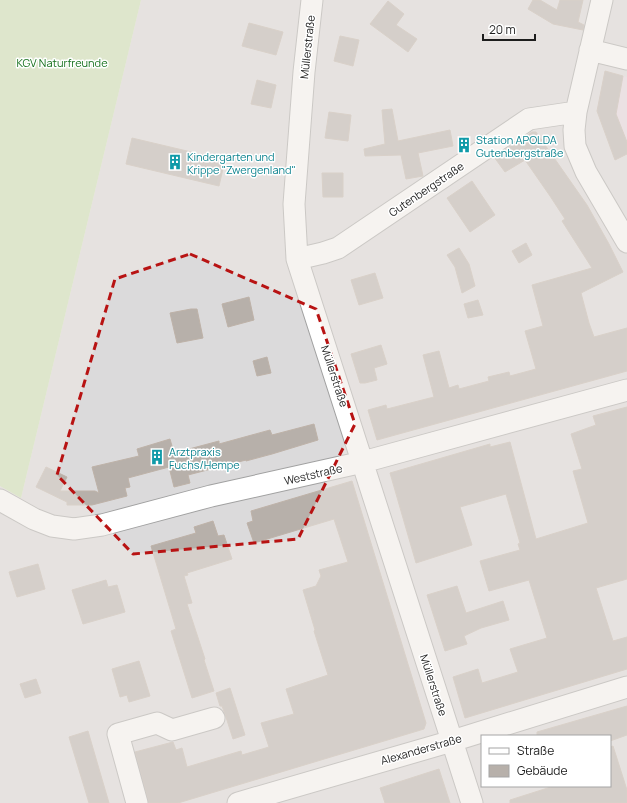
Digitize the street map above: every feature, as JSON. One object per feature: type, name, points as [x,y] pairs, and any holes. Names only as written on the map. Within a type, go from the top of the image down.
[{"type":"street","name":"Müllerstraße","points":[[312,0],[304,72],[294,204],[297,259],[472,803]]},
{"type":"street","points":[[602,0],[576,112],[574,130],[575,146],[586,172],[627,242]]},
{"type":"street","points":[[590,50],[627,59]]},
{"type":"street","name":"Gutenbergstraße","points":[[297,259],[338,248],[529,118],[576,112]]},
{"type":"street","name":"Weststraße","points":[[0,500],[34,519],[52,526],[74,529],[102,526],[211,496],[363,462],[627,390]]},
{"type":"street","name":"Alexanderstraße","points":[[238,803],[452,741],[627,687]]},
{"type":"street","points":[[137,803],[118,734],[157,723],[172,730],[214,718]]},
{"type":"highlighted area","points":[[190,254],[316,309],[355,424],[298,539],[133,554],[57,475],[115,279]]},
{"type":"shaded area","points":[[141,0],[627,0],[627,803],[0,803],[0,486],[21,498]]},
{"type":"shaded area","points":[[605,71],[627,77],[627,154],[615,160],[597,111]]},
{"type":"green space","name":"KGV Naturfreunde","points":[[0,0],[141,0],[21,498],[0,486]]},
{"type":"building","points":[[533,0],[540,0],[557,10],[560,0],[583,0],[578,22],[584,25],[583,30],[553,24],[528,9]]},
{"type":"building","points":[[388,1],[404,14],[396,25],[417,39],[408,52],[370,24]]},
{"type":"building","points":[[249,23],[283,32],[276,55],[242,46]]},
{"type":"building","points":[[340,36],[359,40],[353,66],[334,61]]},
{"type":"building","points":[[605,71],[623,76],[616,114],[627,142],[627,154],[615,160],[597,111]]},
{"type":"building","points":[[257,80],[276,85],[271,108],[251,104]]},
{"type":"building","points":[[392,109],[398,141],[450,130],[453,146],[418,153],[423,176],[406,179],[401,155],[365,156],[364,149],[385,144],[382,110]]},
{"type":"building","points":[[329,112],[351,115],[348,141],[325,138]]},
{"type":"building","points":[[532,132],[536,132],[587,205],[623,272],[581,293],[594,337],[627,328],[627,371],[377,440],[368,410],[386,405],[387,409],[434,397],[423,355],[439,351],[449,388],[458,385],[459,389],[489,381],[488,377],[509,372],[510,376],[536,369],[525,331],[543,326],[532,285],[592,268],[562,221],[565,219],[525,160],[505,172],[494,157]]},
{"type":"building","name":"Kindergarten und Krippe \"Zwergenland\"","points":[[132,138],[225,160],[219,186],[126,164]]},
{"type":"building","points":[[322,173],[343,173],[343,197],[323,197]]},
{"type":"building","points":[[472,181],[495,215],[470,232],[447,198]]},
{"type":"building","points":[[526,243],[532,255],[519,263],[512,251]]},
{"type":"building","points":[[459,248],[469,264],[475,286],[462,293],[455,267],[447,255]]},
{"type":"building","points":[[375,273],[383,298],[359,305],[351,280]]},
{"type":"building","points":[[249,297],[254,320],[228,327],[222,304]]},
{"type":"building","points":[[478,300],[483,315],[468,318],[464,304]]},
{"type":"building","points":[[197,309],[203,338],[177,343],[170,313]]},
{"type":"building","points":[[381,345],[387,364],[374,368],[377,380],[360,383],[351,354]]},
{"type":"building","points":[[267,357],[271,373],[257,376],[253,361]]},
{"type":"building","points":[[627,407],[627,579],[596,588],[613,641],[627,637],[627,669],[465,718],[453,677],[478,669],[482,683],[518,672],[510,649],[547,638],[529,580],[489,591],[480,561],[520,550],[518,544],[520,543],[506,494],[460,507],[472,545],[416,563],[390,473],[490,444],[490,447],[510,442],[536,539],[588,523],[573,471],[582,469],[571,434],[596,425],[593,416]]},
{"type":"building","points":[[314,424],[318,440],[246,461],[188,475],[190,483],[174,487],[169,467],[128,478],[130,487],[125,488],[127,496],[92,505],[67,505],[67,502],[36,487],[46,467],[67,477],[60,491],[95,491],[99,493],[92,467],[139,456],[137,449],[170,439],[174,453],[219,441],[219,444],[270,430],[272,435]]},
{"type":"building","points":[[352,481],[426,723],[424,729],[178,803],[149,803],[135,752],[173,742],[176,750],[182,748],[187,767],[241,751],[242,755],[269,747],[261,723],[294,714],[286,689],[328,675],[303,590],[316,586],[321,576],[319,570],[348,562],[334,519],[254,543],[247,523],[253,521],[251,511]]},
{"type":"building","points":[[213,521],[218,536],[224,535],[232,559],[187,573],[188,575],[184,576],[192,603],[187,604],[214,691],[192,698],[171,631],[176,629],[151,546],[196,533],[194,527]]},
{"type":"building","points":[[38,564],[45,589],[17,597],[9,572]]},
{"type":"building","points":[[106,580],[108,587],[117,585],[125,612],[83,624],[72,590]]},
{"type":"building","points":[[457,586],[466,613],[503,601],[509,620],[481,628],[464,636],[467,644],[445,651],[427,595]]},
{"type":"building","points":[[139,661],[150,696],[129,702],[127,695],[120,697],[112,669]]},
{"type":"building","points":[[36,679],[41,693],[25,698],[20,684]]},
{"type":"building","points":[[230,688],[245,735],[233,739],[216,693]]},
{"type":"building","points":[[627,706],[627,735],[611,741],[611,735],[537,735],[537,732]]},
{"type":"building","points":[[88,731],[109,803],[89,803],[69,737]]},
{"type":"building","points":[[613,746],[627,790],[627,803],[510,803],[510,800],[551,787],[611,787],[611,747]]},
{"type":"building","points":[[439,769],[450,803],[385,803],[380,788]]},
{"type":"place","name":"Station APOLDA Gutenbergstraße","points":[[464,145]]},
{"type":"place","name":"Kindergarten und Krippe \"Zwergenland\"","points":[[175,162]]},
{"type":"place","name":"Arztpraxis Fuchs/Hempe","points":[[157,457]]}]
